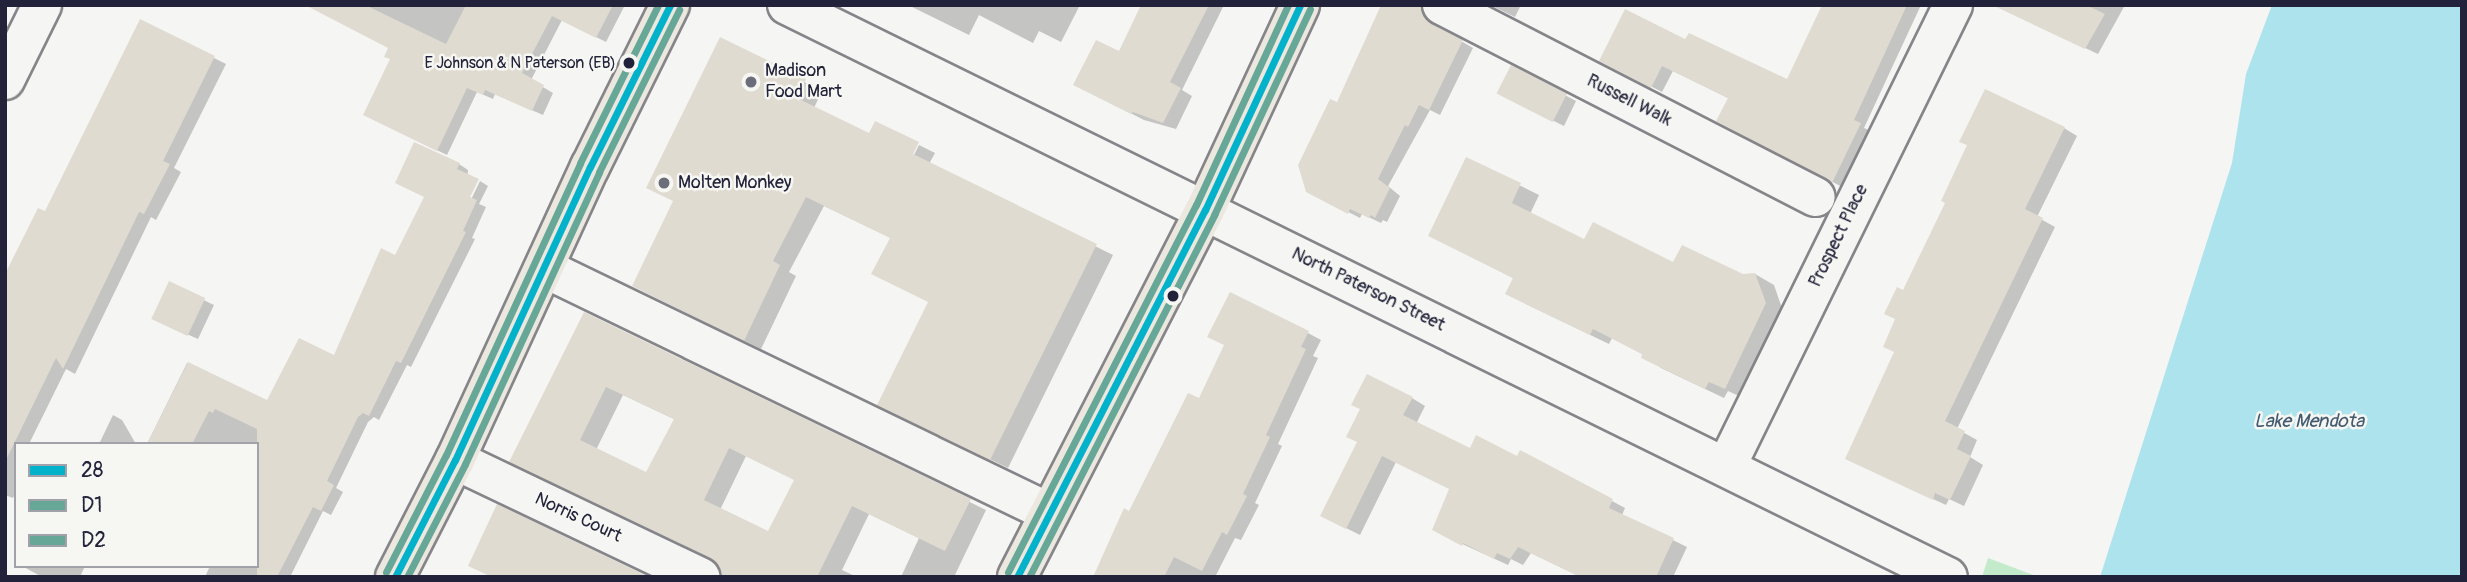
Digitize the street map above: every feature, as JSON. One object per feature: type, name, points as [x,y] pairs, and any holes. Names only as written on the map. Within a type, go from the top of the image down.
[{"type":"main road","points":[[395,577],[455,460],[670,5]]},
{"type":"main road","points":[[1017,577],[1205,210],[1300,5]]},
{"type":"street","points":[[5,80],[42,5]]},
{"type":"street","name":"North Paterson Street","points":[[787,5],[1948,577]]},
{"type":"street","name":"Russell Walk","points":[[1442,5],[1832,205]]},
{"type":"street","name":"Prospect Place","points":[[1726,467],[1832,205],[1953,5]]},
{"type":"street","points":[[544,268],[1048,512]]},
{"type":"street","name":"Norris Court","points":[[455,460],[696,576]]},
{"type":"green space","points":[[1988,558],[2039,577],[1982,577]]},
{"type":"water","name":"Lake Mendota","points":[[2272,5],[2462,5],[2462,577],[2100,577],[2232,163],[2246,74]]},
{"type":"building","points":[[305,5],[365,5],[446,44],[466,5],[613,5],[596,38],[552,16],[522,73],[544,85],[532,111],[485,90],[483,95],[467,88],[437,151],[363,115],[390,59],[384,57],[388,48]]},
{"type":"building","points":[[1141,5],[1209,5],[1170,82],[1181,88],[1163,123],[1133,112],[1131,114],[1073,85],[1096,40],[1119,51]]},
{"type":"building","points":[[1381,5],[1420,5],[1423,16],[1431,24],[1463,40],[1429,110],[1419,105],[1408,127],[1405,125],[1378,179],[1390,188],[1375,218],[1371,215],[1369,218],[1350,209],[1348,214],[1306,192],[1298,165],[1330,99],[1337,102]]},
{"type":"building","points":[[1822,5],[1907,5],[1854,120],[1861,123],[1832,183],[1716,121],[1728,98],[1662,66],[1651,88],[1599,61],[1625,9],[1685,39],[1689,33],[1787,79]]},
{"type":"building","points":[[1992,5],[2086,5],[2105,14],[2085,49]]},
{"type":"building","points":[[140,19],[215,56],[163,161],[170,164],[144,214],[139,212],[63,369],[56,358],[5,462],[5,274],[38,208],[45,211]]},
{"type":"building","points":[[720,37],[806,79],[797,98],[869,133],[875,121],[919,142],[913,154],[1097,244],[990,460],[877,405],[928,302],[871,274],[890,238],[806,197],[773,261],[780,265],[744,341],[632,286],[673,201],[646,188]]},
{"type":"building","points":[[1511,65],[1567,94],[1553,122],[1496,94]]},
{"type":"building","points":[[1985,89],[2065,127],[2025,209],[2043,218],[1945,421],[1965,431],[1957,449],[1971,456],[1950,500],[1935,493],[1933,500],[1845,459],[1894,352],[1883,347],[1895,319],[1884,314],[1897,287],[1903,290],[1945,203],[1941,201],[1967,145],[1959,142]]},
{"type":"building","points":[[414,142],[460,163],[457,169],[479,179],[470,197],[477,200],[463,231],[466,232],[401,363],[396,361],[369,416],[363,413],[358,417],[327,481],[334,485],[321,511],[313,507],[277,577],[257,577],[257,429],[215,409],[213,413],[209,411],[193,442],[148,442],[188,362],[267,400],[299,338],[334,355],[381,248],[395,255],[424,197],[395,183]]},
{"type":"building","points":[[1466,157],[1521,183],[1512,203],[1584,239],[1593,222],[1673,262],[1682,245],[1743,274],[1755,273],[1766,303],[1725,389],[1709,382],[1705,389],[1641,358],[1642,354],[1593,329],[1590,335],[1505,294],[1513,278],[1428,236]]},
{"type":"building","points":[[169,281],[205,298],[188,336],[151,319]]},
{"type":"building","points":[[1230,292],[1309,331],[1301,347],[1306,349],[1266,435],[1270,437],[1243,494],[1247,496],[1227,535],[1222,532],[1202,571],[1174,557],[1164,577],[1093,577],[1124,508],[1129,511],[1188,393],[1199,398],[1224,345],[1207,337]]},
{"type":"building","points":[[584,312],[971,499],[945,551],[852,506],[817,577],[722,577],[718,565],[709,557],[509,462]],"holes":[[[606,387],[674,419],[646,472],[580,440]],[[729,448],[794,480],[768,531],[704,500]]]},
{"type":"building","points":[[1367,374],[1413,397],[1403,415],[1470,448],[1476,435],[1517,456],[1520,450],[1613,499],[1609,508],[1674,538],[1656,577],[1580,577],[1518,547],[1510,559],[1497,553],[1494,559],[1463,543],[1462,546],[1432,530],[1449,489],[1382,456],[1346,529],[1320,516],[1357,442],[1346,437],[1360,409],[1351,405]]},
{"type":"building","points":[[497,504],[649,577],[492,577],[468,566]]},
{"type":"transit line","name":"D2","points":[[386,572],[446,455],[580,163],[658,5]]},
{"type":"transit line","name":"28","points":[[395,577],[455,460],[590,167],[670,5]]},
{"type":"transit line","name":"D2","points":[[1008,572],[1196,205],[1288,5]]},
{"type":"transit line","name":"28","points":[[1017,577],[1205,210],[1300,5]]},
{"type":"transit line","name":"D1","points":[[1029,577],[1214,215],[1310,9]]},
{"type":"transit line","name":"D1","points":[[407,577],[465,464],[599,172],[679,10]]},
{"type":"place","name":"E Johnson & N Paterson (EB)","points":[[629,63]]},
{"type":"place","name":"Madison Food Mart","points":[[751,82]]},
{"type":"place","name":"Molten Monkey","points":[[664,183]]}]
